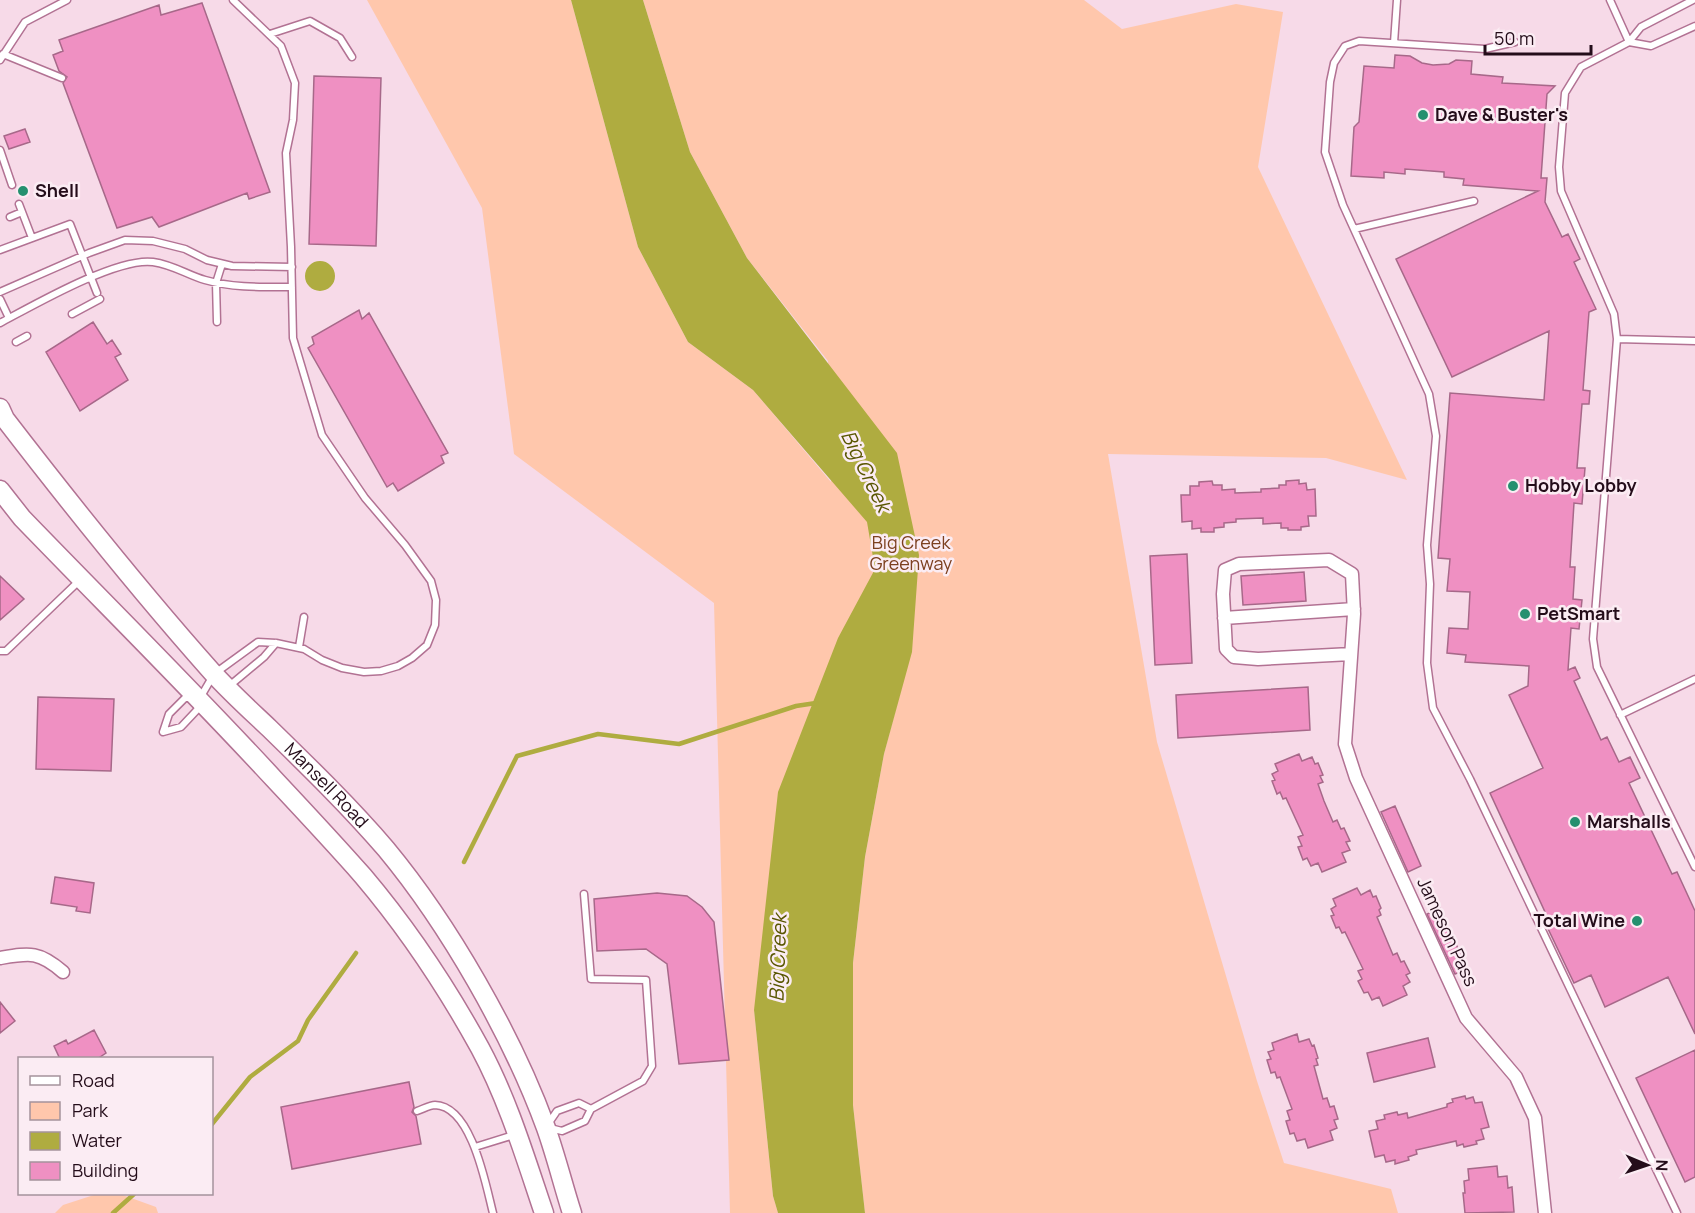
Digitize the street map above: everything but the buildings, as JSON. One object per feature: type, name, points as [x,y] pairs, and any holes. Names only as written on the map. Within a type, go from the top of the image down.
[{"type":"main road","name":"Mansell Road","points":[[0,408],[5,419],[72,506],[135,583],[220,681],[310,768],[386,850],[435,915],[483,994],[516,1059],[546,1127],[572,1213]]},
{"type":"main road","name":"Mansell Road","points":[[0,490],[22,518],[200,698],[364,877],[399,922],[442,985],[480,1049],[518,1134],[544,1213]]},
{"type":"main road","points":[[518,1134],[546,1127]]},
{"type":"street","name":"Jameson Pass","points":[[1351,654],[1258,659],[1234,657],[1226,649],[1225,570],[1239,564],[1329,560],[1352,574],[1354,609],[1351,654],[1345,744],[1356,778],[1466,1018],[1516,1077],[1535,1118],[1545,1213]]},
{"type":"street","points":[[1224,618],[1354,609]]},
{"type":"street","points":[[0,958],[30,954],[48,959],[63,972]]},
{"type":"lane","points":[[62,78],[2,57],[25,22],[67,0]]},
{"type":"lane","points":[[200,698],[185,698],[169,714],[163,732],[181,727],[197,710],[200,698],[258,642],[276,642],[299,647],[342,668],[364,672],[381,671],[398,666],[412,658],[427,645],[435,625],[435,600],[431,581],[405,545],[365,498],[322,435],[292,338],[292,267],[286,153],[293,120],[295,83],[281,46],[233,0]]},
{"type":"lane","points":[[1394,43],[1397,0]]},
{"type":"lane","points":[[1610,0],[1629,42]]},
{"type":"lane","points":[[1693,0],[1641,27],[1629,42],[1581,67],[1565,93],[1559,167],[1561,191],[1614,314],[1617,339],[1593,639],[1597,667],[1695,867]]},
{"type":"lane","points":[[270,34],[310,21],[340,38],[352,57]]},
{"type":"lane","points":[[1629,42],[1651,46],[1695,26]]},
{"type":"lane","points":[[1515,42],[1485,49],[1359,40],[1345,46],[1334,63],[1330,82],[1325,152],[1343,205],[1429,394],[1436,436],[1427,545],[1430,584],[1427,663],[1433,708],[1475,789],[1677,1213]]},
{"type":"lane","points":[[0,150],[12,185]]},
{"type":"lane","points":[[0,177],[8,174]]},
{"type":"lane","points":[[1354,229],[1474,201]]},
{"type":"lane","points":[[19,204],[32,238]]},
{"type":"lane","points":[[10,217],[22,212]]},
{"type":"lane","points":[[0,250],[70,224],[99,296],[72,314]]},
{"type":"lane","points":[[0,292],[84,255],[125,240],[153,242],[185,249],[207,260],[232,266],[292,267]]},
{"type":"lane","points":[[0,323],[91,277],[126,265],[151,261],[181,269],[202,280],[230,286],[292,287]]},
{"type":"lane","points":[[217,322],[216,283],[222,264]]},
{"type":"lane","points":[[0,299],[9,318]]},
{"type":"lane","points":[[16,342],[27,336]]},
{"type":"lane","points":[[1617,339],[1695,341]]},
{"type":"lane","points":[[0,651],[6,651],[81,579]]},
{"type":"lane","points":[[299,647],[304,617]]},
{"type":"lane","points":[[220,681],[264,657],[276,642]]},
{"type":"lane","points":[[1620,715],[1695,679]]},
{"type":"lane","points":[[584,894],[591,979],[646,980],[652,1066],[643,1081],[591,1109],[585,1121],[562,1131],[546,1127],[557,1112],[579,1103],[591,1109]]},
{"type":"lane","points":[[417,1111],[435,1105],[448,1109],[468,1132],[475,1147],[493,1213]]},
{"type":"lane","points":[[475,1147],[518,1134]]},
{"type":"green space","name":"Big Creek Greenway","points":[[367,0],[571,0],[638,247],[688,342],[753,390],[831,482],[828,361],[747,258],[690,152],[643,0],[1084,0],[1122,29],[1236,4],[1283,12],[1258,167],[1407,480],[1326,458],[1108,454],[1157,742],[1257,1081],[1284,1163],[1391,1189],[1398,1213],[865,1213],[853,1105],[853,963],[865,857],[884,754],[911,652],[754,1010],[773,1196],[778,1213],[730,1213],[714,603],[514,454],[482,208]]},
{"type":"green space","points":[[94,1195],[123,1195],[156,1207],[158,1213],[55,1213],[63,1205]]},
{"type":"water","name":"Big Creek","points":[[571,0],[643,0],[690,152],[747,258],[897,453],[919,555],[912,652],[884,754],[865,857],[853,963],[853,1105],[865,1213],[778,1213],[773,1196],[754,1010],[778,792],[838,638],[875,569],[867,522],[753,390],[688,342],[638,247]]},
{"type":"water","points":[[320,261],[331,265],[335,276],[331,287],[320,291],[309,287],[305,276],[309,265]]},
{"type":"waterway","points":[[464,862],[517,756],[598,734],[679,744],[796,706],[816,703]]},
{"type":"waterway","points":[[213,1123],[250,1077],[298,1041],[308,1020],[356,953]]},
{"type":"waterway","points":[[113,1213],[133,1195]]},
{"type":"place","name":"Dave & Buster's","points":[[1423,115]]},
{"type":"place","name":"Shell","points":[[23,191]]},
{"type":"place","name":"Hobby Lobby","points":[[1513,486]]},
{"type":"place","name":"PetSmart","points":[[1525,614]]},
{"type":"place","name":"Marshalls","points":[[1575,822]]},
{"type":"place","name":"Total Wine","points":[[1637,921]]}]
